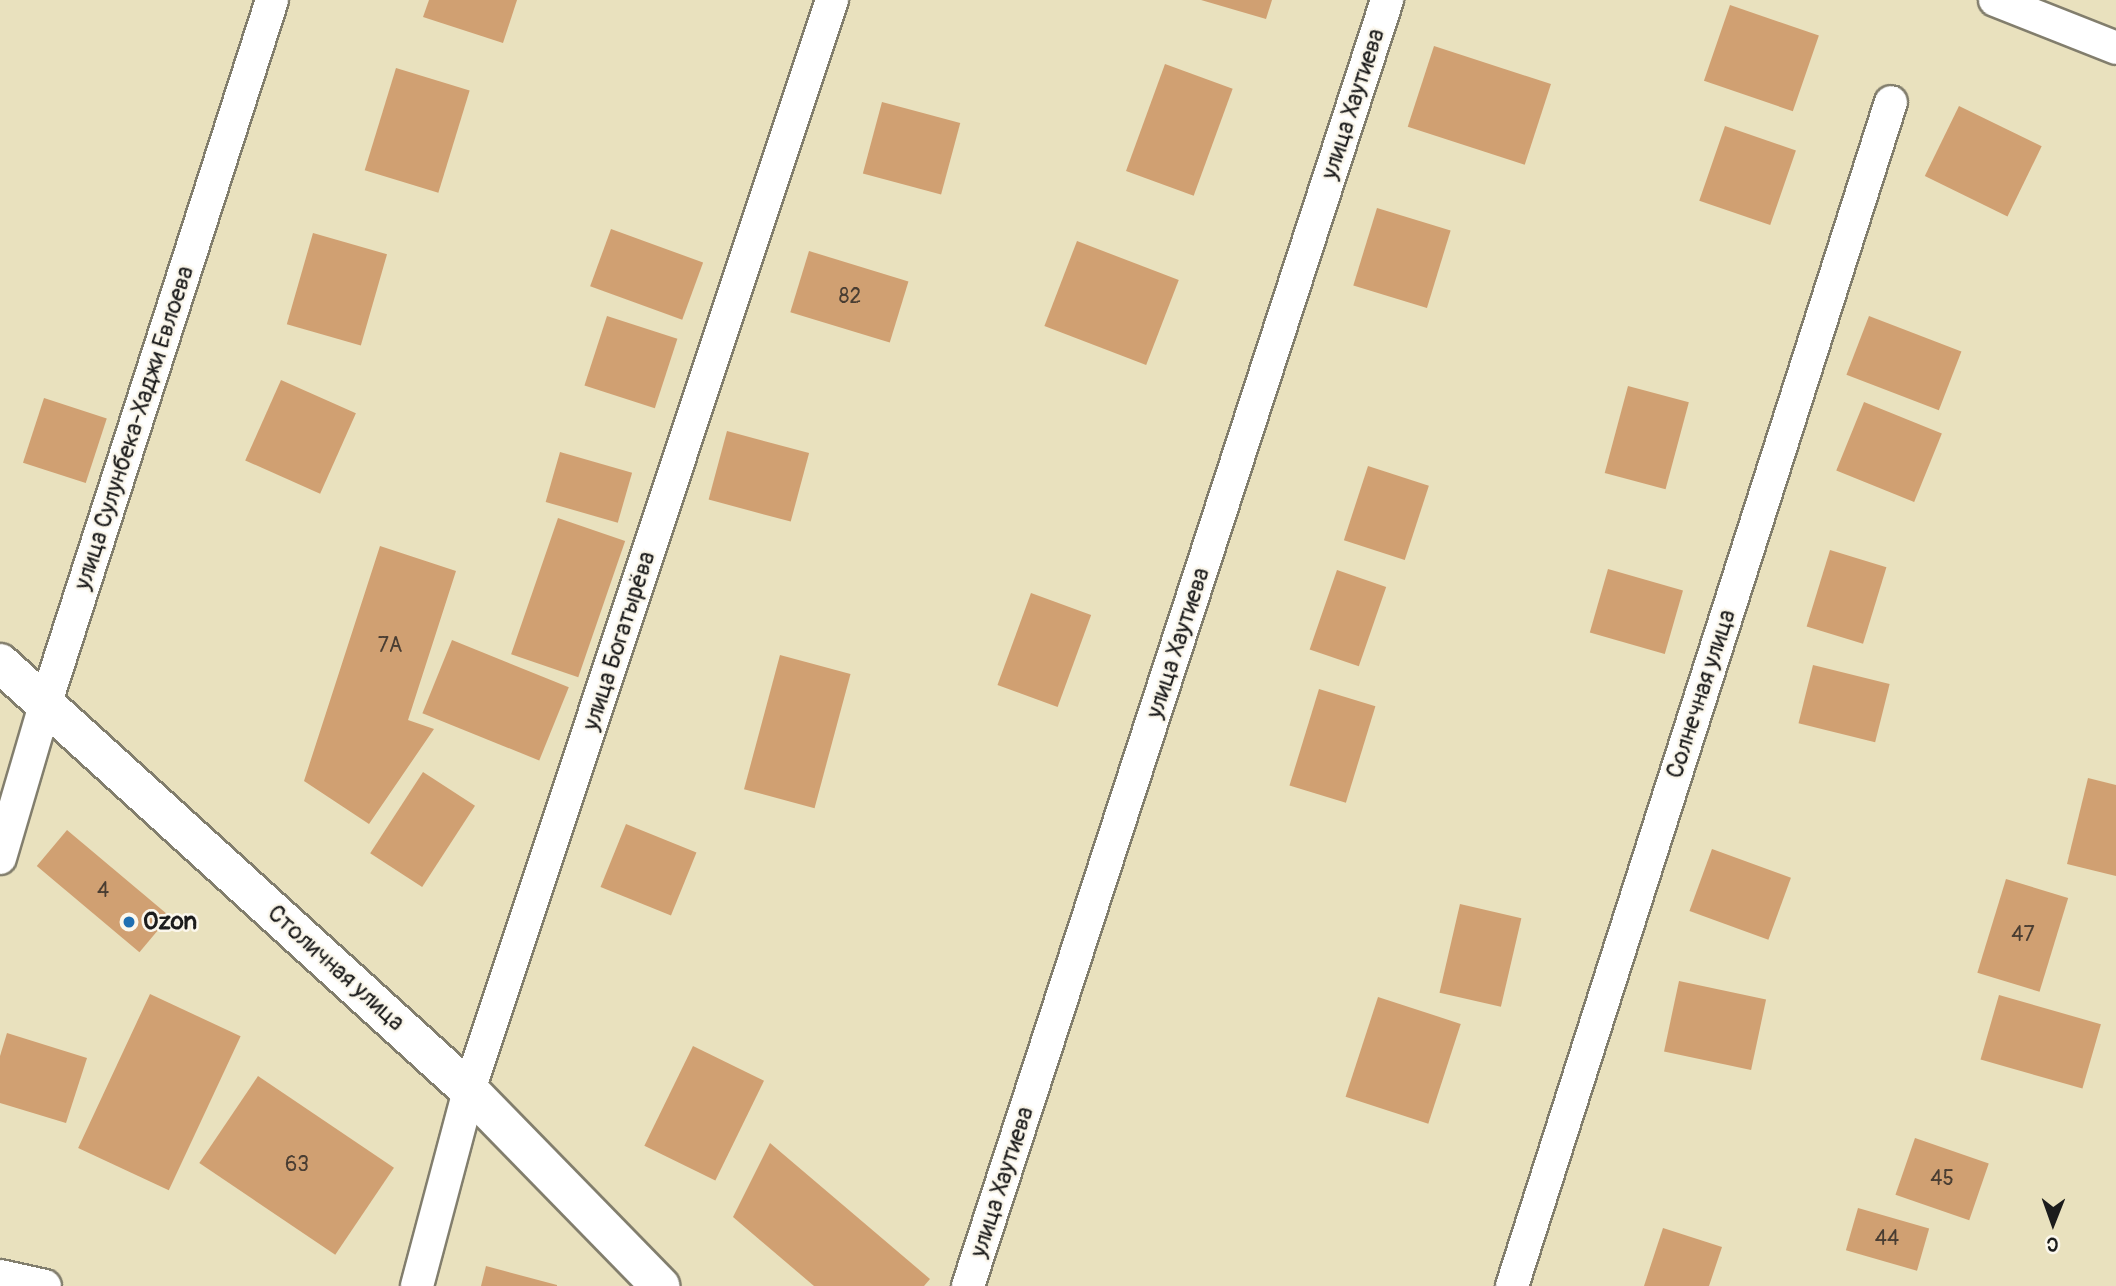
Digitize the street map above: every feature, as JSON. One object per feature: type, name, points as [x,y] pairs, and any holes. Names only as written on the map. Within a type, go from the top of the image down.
[{"type":"main road","name":"Столичная улица","points":[[0,663],[46,702],[469,1090],[660,1286]]},
{"type":"street","name":"улица Сулунбека-Хаджи Евлоева","points":[[0,858],[46,702],[272,0]]},
{"type":"street","name":"улица Богатырёва","points":[[417,1286],[469,1090],[832,0]]},
{"type":"street","name":"улица Хаутиева","points":[[968,1286],[1387,0]]},
{"type":"street","points":[[1995,0],[2116,48]]},
{"type":"street","name":"Солнечная улица","points":[[1512,1286],[1891,102]]},
{"type":"street","points":[[0,1276],[45,1286]]},
{"type":"building","points":[[429,0],[517,0],[503,43],[423,17]]},
{"type":"building","points":[[1201,0],[1272,0],[1266,19]]},
{"type":"building","points":[[1730,5],[1819,36],[1793,111],[1704,81]]},
{"type":"building","points":[[1434,46],[1551,84],[1525,165],[1408,127]]},
{"type":"building","points":[[1165,64],[1233,89],[1194,196],[1126,171]]},
{"type":"building","points":[[396,68],[470,91],[438,193],[365,170]]},
{"type":"building","points":[[882,102],[960,123],[941,194],[863,173]]},
{"type":"building","points":[[1959,106],[2042,146],[2007,216],[1925,176]]},
{"type":"building","points":[[1725,126],[1796,150],[1770,225],[1699,201]]},
{"type":"building","points":[[1377,208],[1451,231],[1427,308],[1353,285]]},
{"type":"building","points":[[611,229],[703,263],[682,320],[590,286]]},
{"type":"building","points":[[313,233],[387,254],[361,346],[287,324]]},
{"type":"building","points":[[1077,241],[1179,280],[1146,365],[1044,326]]},
{"type":"building","points":[[809,251],[908,281],[890,343],[790,312]]},
{"type":"building","points":[[607,316],[677,339],[655,408],[584,385]]},
{"type":"building","points":[[1869,316],[1961,351],[1939,410],[1846,375]]},
{"type":"building","points":[[281,380],[356,413],[320,494],[245,460]]},
{"type":"building","points":[[1628,386],[1689,402],[1666,489],[1605,473]]},
{"type":"building","points":[[44,398],[107,418],[86,483],[23,463]]},
{"type":"building","points":[[1864,402],[1942,433],[1914,502],[1836,471]]},
{"type":"building","points":[[727,431],[809,453],[791,522],[709,500]]},
{"type":"building","points":[[560,452],[632,473],[618,523],[546,502]]},
{"type":"building","points":[[1368,466],[1429,486],[1405,560],[1344,540]]},
{"type":"building","points":[[558,518],[625,541],[578,677],[511,654]]},
{"type":"building","points":[[380,546],[456,571],[408,720],[434,729],[369,824],[304,781]]},
{"type":"building","points":[[1830,550],[1886,567],[1863,644],[1807,627]]},
{"type":"building","points":[[1608,569],[1683,590],[1665,654],[1590,632]]},
{"type":"building","points":[[1337,570],[1386,587],[1359,666],[1310,649]]},
{"type":"building","points":[[1031,593],[1091,615],[1058,707],[997,685]]},
{"type":"building","points":[[452,640],[569,687],[539,760],[422,713]]},
{"type":"building","points":[[780,655],[851,674],[815,808],[744,789]]},
{"type":"building","points":[[1813,665],[1890,684],[1875,742],[1798,723]]},
{"type":"building","points":[[1319,689],[1375,706],[1346,803],[1289,786]]},
{"type":"building","points":[[423,772],[475,806],[422,887],[370,853]]},
{"type":"building","points":[[2088,778],[2116,785],[2116,876],[2067,864]]},
{"type":"building","points":[[626,824],[696,852],[671,916],[601,887]]},
{"type":"building","points":[[67,830],[170,916],[139,952],[37,866]]},
{"type":"building","points":[[1712,849],[1791,878],[1768,940],[1689,911]]},
{"type":"building","points":[[2006,879],[2068,898],[2040,992],[1977,973]]},
{"type":"building","points":[[1460,904],[1521,918],[1501,1007],[1440,993]]},
{"type":"building","points":[[1679,981],[1766,1000],[1751,1070],[1664,1051]]},
{"type":"building","points":[[150,994],[241,1036],[169,1190],[78,1148]]},
{"type":"building","points":[[1999,995],[2101,1024],[2082,1089],[1981,1059]]},
{"type":"building","points":[[1378,997],[1461,1024],[1428,1124],[1346,1097]]},
{"type":"building","points":[[7,1033],[87,1058],[66,1123],[0,1103],[0,1056]]},
{"type":"building","points":[[693,1046],[764,1081],[715,1180],[644,1146]]},
{"type":"building","points":[[258,1076],[394,1168],[335,1255],[199,1163]]},
{"type":"building","points":[[1915,1138],[1989,1163],[1969,1220],[1895,1195]]},
{"type":"building","points":[[770,1143],[930,1279],[924,1286],[814,1286],[733,1217]]},
{"type":"building","points":[[1858,1208],[1929,1228],[1917,1271],[1846,1250]]},
{"type":"building","points":[[1663,1228],[1722,1247],[1709,1286],[1644,1286]]},
{"type":"building","points":[[486,1266],[557,1285],[557,1286],[481,1286]]},
{"type":"place","name":"Ozon","points":[[129,922]]}]
